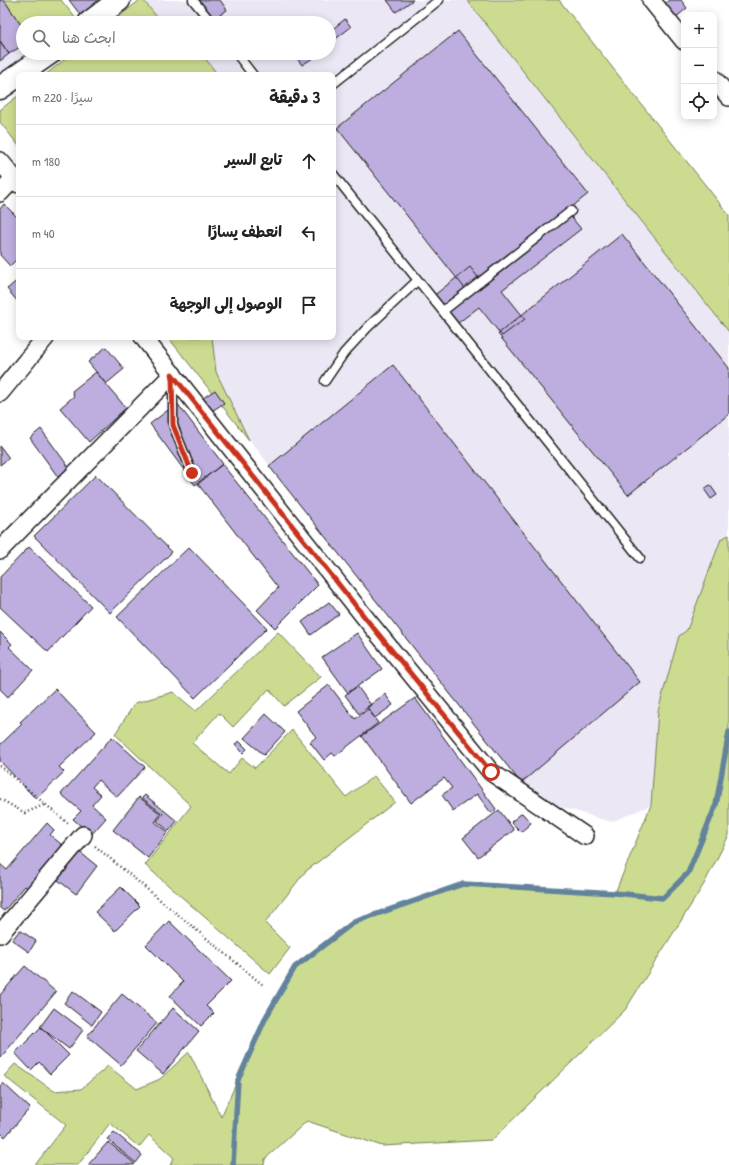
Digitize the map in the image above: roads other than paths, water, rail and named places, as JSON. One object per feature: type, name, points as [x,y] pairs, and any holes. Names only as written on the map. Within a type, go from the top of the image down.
[{"type":"street","points":[[98,16],[119,0]]},
{"type":"street","points":[[651,0],[681,37]]},
{"type":"street","points":[[23,72],[40,60]]},
{"type":"street","points":[[0,88],[16,77]]},
{"type":"street","points":[[717,83],[729,97]]},
{"type":"street","points":[[0,161],[16,181],[0,193]]},
{"type":"street","points":[[0,393],[44,340]]},
{"type":"street","points":[[146,340],[367,620],[491,772],[585,836]]},
{"type":"street","points":[[0,550],[172,374]]},
{"type":"street","points":[[0,934],[83,835]]},
{"type":"lane","points":[[193,0],[206,16]]},
{"type":"lane","points":[[336,82],[438,0]]},
{"type":"lane","points":[[241,60],[251,72]]},
{"type":"lane","points":[[336,178],[640,558]]},
{"type":"lane","points":[[443,311],[571,211]]},
{"type":"lane","points":[[325,380],[344,353],[368,327],[418,280]]},
{"type":"lane","points":[[172,374],[173,425],[192,473]]},
{"type":"waterway","points":[[233,1165],[238,1080],[266,1017],[295,967],[354,922],[463,884],[615,893],[663,898],[688,873],[716,805],[729,732]]}]
